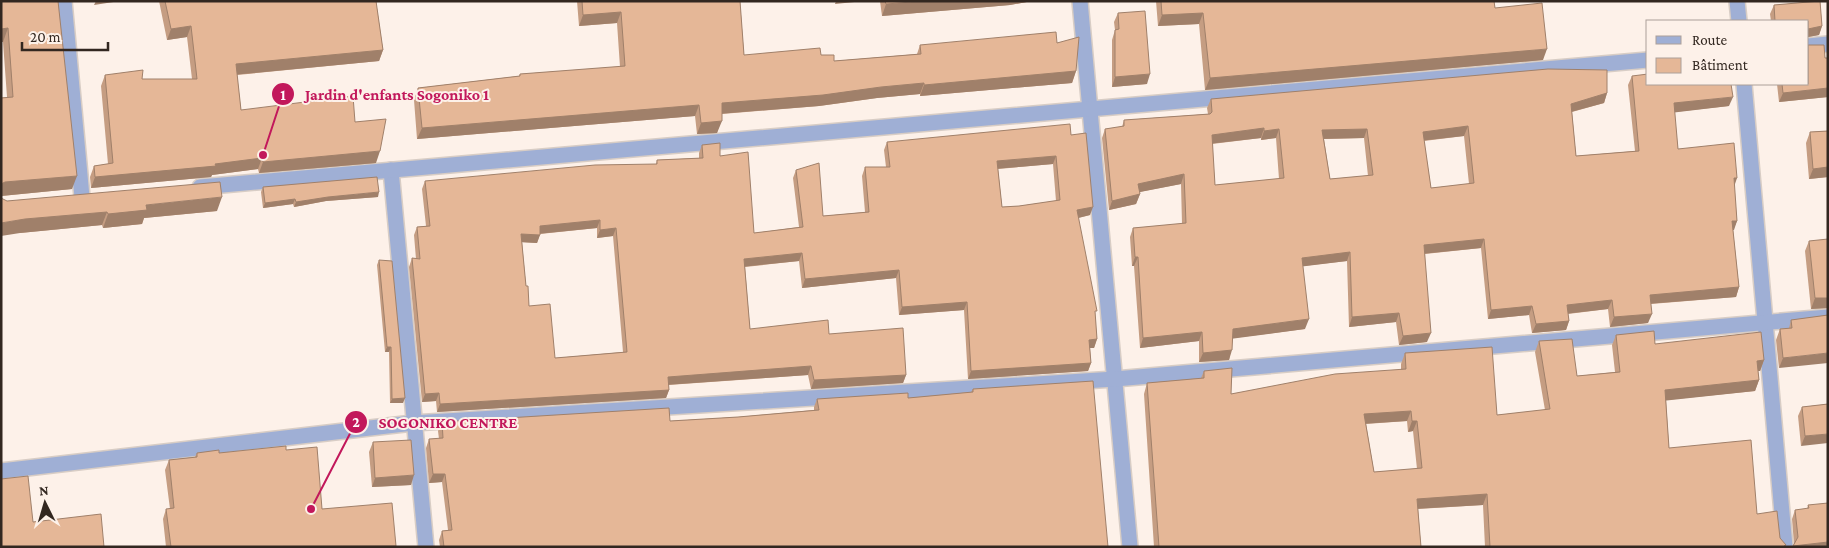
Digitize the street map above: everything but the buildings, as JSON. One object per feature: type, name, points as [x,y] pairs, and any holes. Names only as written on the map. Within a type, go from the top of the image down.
[{"type":"street","points":[[64,1],[82,198]]},
{"type":"street","points":[[1080,1],[1130,547]]},
{"type":"street","points":[[1737,1],[1739,20]]},
{"type":"street","points":[[1809,46],[1828,44]]},
{"type":"street","points":[[182,189],[1646,60]]},
{"type":"street","points":[[1744,85],[1785,547]]},
{"type":"street","points":[[391,170],[426,547]]},
{"type":"street","points":[[64,199],[102,196]]},
{"type":"street","points":[[1,472],[413,423],[1115,379],[1828,317]]},
{"type":"place","name":"Jardin d'enfants Sogoniko 1","points":[[263,155]]},
{"type":"place","name":"SOGONIKO CENTRE","points":[[311,509]]}]
